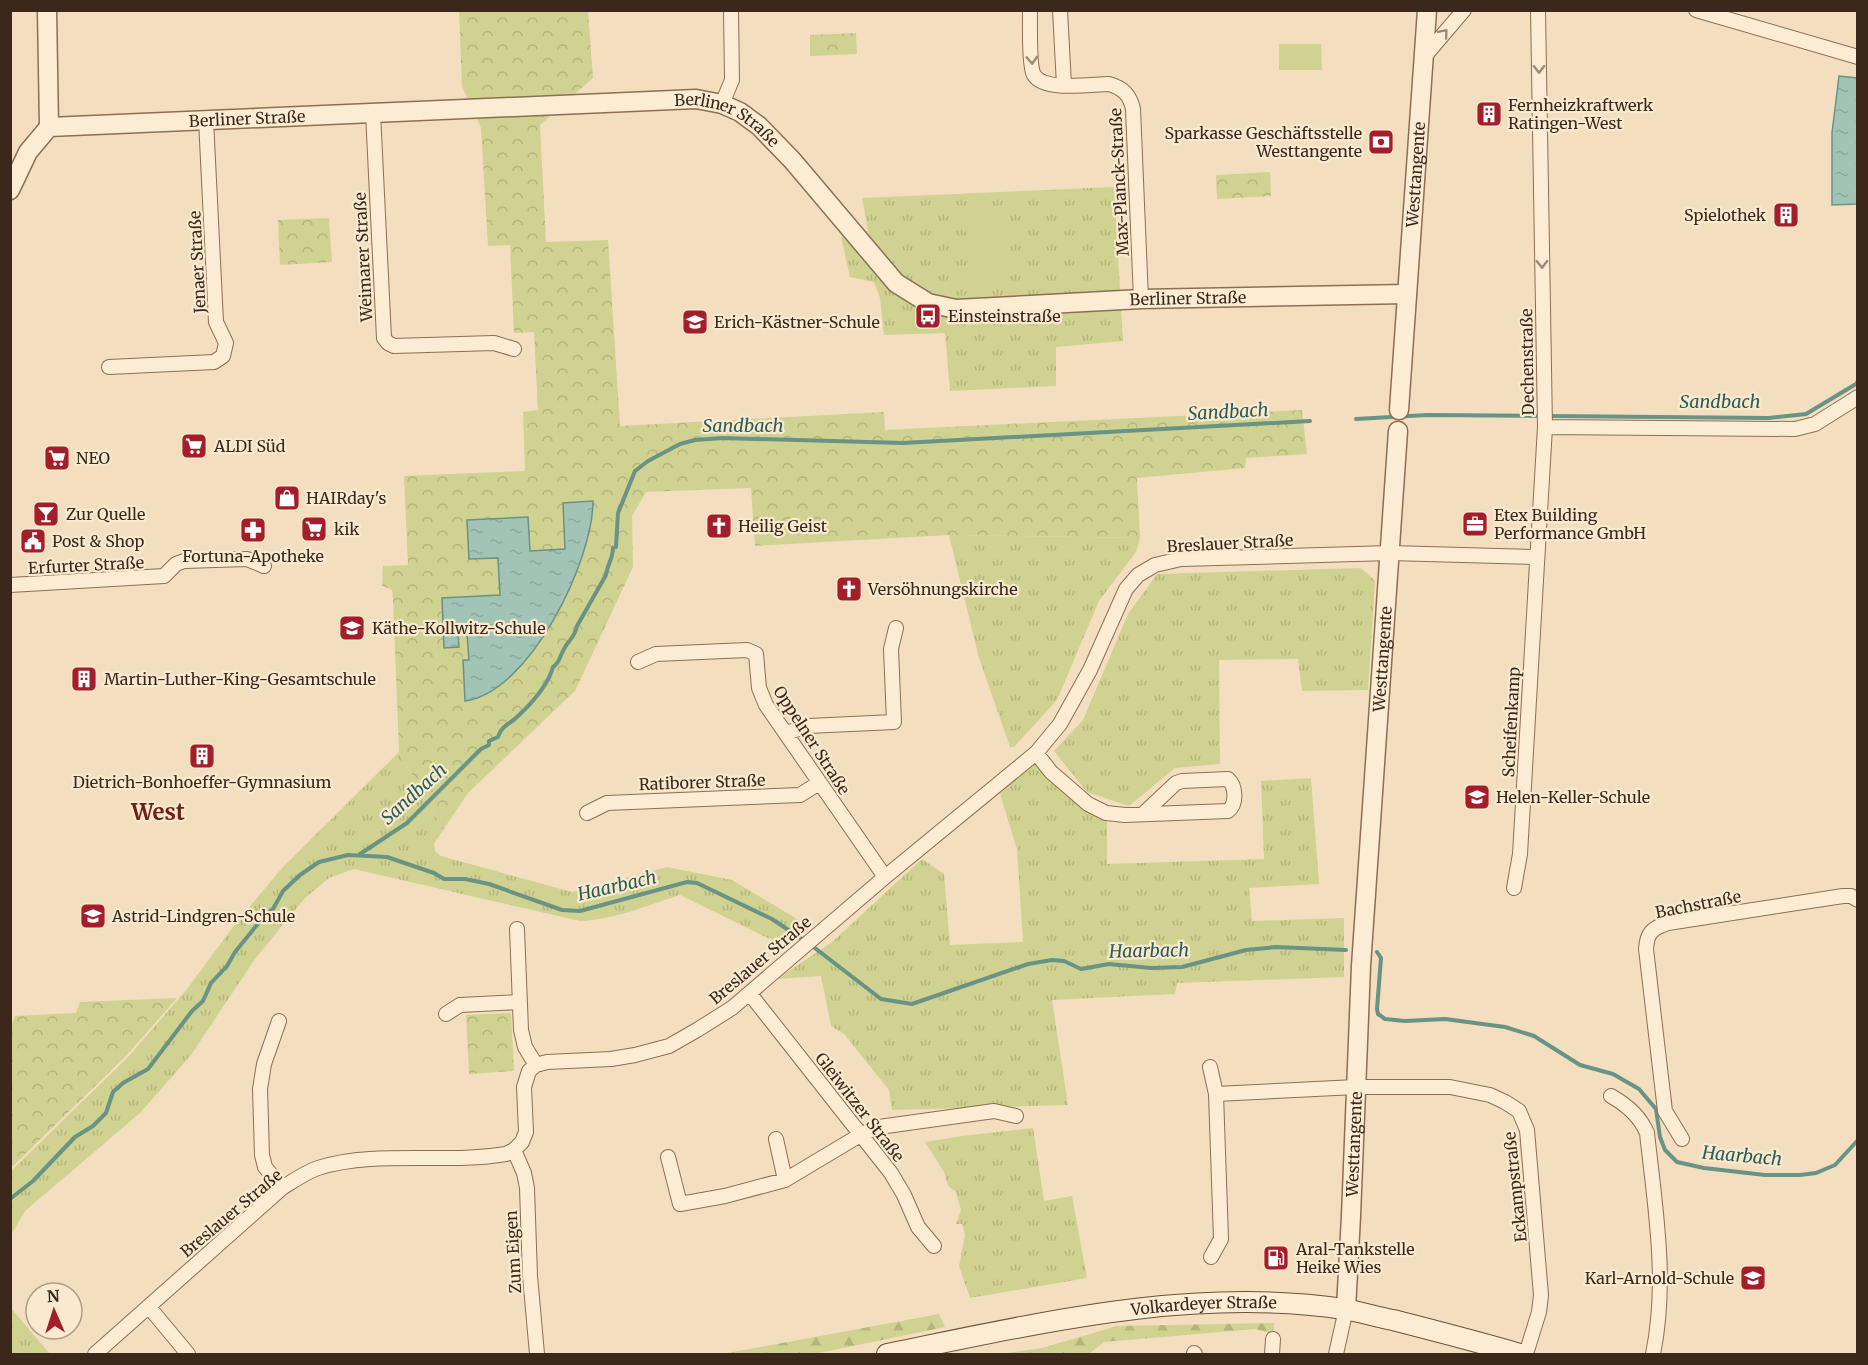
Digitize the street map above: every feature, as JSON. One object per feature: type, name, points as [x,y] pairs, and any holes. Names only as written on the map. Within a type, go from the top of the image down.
[{"type":"main road","name":"Volkardeyer Straße","points":[[887,1354],[1099,1314],[1149,1307],[1210,1303],[1307,1305],[1346,1309],[1458,1336],[1520,1354]]},
{"type":"street","points":[[10,190],[28,152],[49,127],[47,10]]},
{"type":"street","points":[[722,104],[732,80],[730,10]]},
{"type":"street","name":"Max-Planck-Straße","points":[[1030,10],[1034,75],[1043,84],[1109,84],[1119,87],[1131,99],[1141,299]]},
{"type":"street","points":[[1060,10],[1064,85]]},
{"type":"street","name":"Westtangente","points":[[1346,1309],[1352,1216],[1360,966],[1427,10]]},
{"type":"street","points":[[1424,57],[1464,10]]},
{"type":"street","name":"Dechenstraße","points":[[1538,10],[1545,427],[1795,429],[1815,424],[1857,397]]},
{"type":"street","points":[[1696,10],[1857,57]]},
{"type":"street","name":"Berliner Straße","points":[[49,127],[696,99],[722,104],[740,112],[759,126],[792,160],[896,283],[928,303],[956,309],[1141,299],[1407,294]]},
{"type":"street","name":"Weimarer Straße","points":[[373,113],[384,338],[394,346],[494,343],[514,349]]},
{"type":"street","name":"Jenaer Straße","points":[[109,367],[214,362],[223,356],[226,343],[216,322],[206,120]]},
{"type":"street","name":"Scheifenkamp","points":[[1514,888],[1520,854],[1545,427]]},
{"type":"street","points":[[1390,552],[1536,557]]},
{"type":"street","name":"Breslauer Straße","points":[[536,1065],[547,1062],[611,1059],[669,1046],[732,1008],[750,994],[885,877],[1035,753],[1060,724],[1090,670],[1126,589],[1138,575],[1155,565],[1181,559],[1390,552]]},
{"type":"street","name":"Erfurter Straße","points":[[10,585],[164,576],[176,564],[184,561],[247,559],[264,566]]},
{"type":"street","points":[[786,733],[808,726],[894,722],[891,649],[896,628]]},
{"type":"street","name":"Oppelner Straße","points":[[639,662],[656,654],[747,650],[756,654],[759,688],[766,705],[885,877]]},
{"type":"street","points":[[1035,753],[1051,772],[1088,804],[1106,813],[1125,815],[1228,811],[1234,804],[1233,785],[1228,779],[1182,781],[1176,783],[1143,814]]},
{"type":"street","name":"Ratiborer Straße","points":[[587,813],[607,803],[800,795],[819,783]]},
{"type":"street","name":"Bachstraße","points":[[1682,1139],[1665,1111],[1646,949],[1647,938],[1652,930],[1668,923],[1843,896],[1851,896],[1857,900]]},
{"type":"street","points":[[514,1150],[522,1142],[526,1132],[525,1078],[536,1065],[525,1047],[521,1030],[517,929]]},
{"type":"street","name":"Gleiwitzer Straße","points":[[750,994],[891,1173],[918,1227],[934,1246]]},
{"type":"street","points":[[446,1014],[460,1005],[519,1002]]},
{"type":"street","points":[[279,1021],[264,1064],[260,1089],[262,1155],[265,1167],[282,1188]]},
{"type":"street","points":[[1210,1067],[1216,1094],[1221,1239],[1211,1257]]},
{"type":"street","name":"Eckampstraße","points":[[1216,1094],[1356,1087],[1450,1087],[1490,1095],[1519,1111],[1527,1130],[1541,1295],[1539,1312],[1526,1354]]},
{"type":"street","points":[[1611,1096],[1628,1106],[1647,1133],[1661,1266],[1658,1328],[1653,1354]]},
{"type":"street","points":[[668,1157],[680,1204],[725,1196],[785,1180],[862,1134],[879,1127],[994,1111],[1017,1116]]},
{"type":"street","points":[[776,1139],[785,1180]]},
{"type":"street","name":"Breslauer Straße","points":[[95,1354],[282,1188],[316,1168],[358,1161],[496,1156],[514,1150]]},
{"type":"street","name":"Zum Eigen","points":[[514,1150],[524,1173],[527,1188],[530,1276],[537,1354]]},
{"type":"street","points":[[149,1307],[188,1354]]},
{"type":"street","points":[[1336,1354],[1346,1309]]},
{"type":"street","points":[[1272,1354],[1273,1339]]},
{"type":"green space","points":[[459,11],[588,11],[593,78],[540,125],[546,242],[608,240],[620,426],[884,412],[885,430],[1302,410],[1307,454],[1246,458],[1245,468],[1137,478],[1140,538],[949,535],[755,546],[751,488],[646,492],[632,516],[633,567],[575,691],[468,793],[443,830],[399,752],[393,599],[392,590],[382,586],[383,566],[408,565],[404,476],[525,471],[523,412],[538,410],[534,332],[514,333],[510,245],[488,246],[481,128],[462,86]]},
{"type":"green space","points":[[856,33],[857,54],[810,56],[810,35]]},
{"type":"green space","points":[[1279,44],[1321,44],[1322,70],[1279,70]]},
{"type":"green space","points":[[1270,172],[1271,196],[1217,199],[1216,175]]},
{"type":"green space","points":[[1114,187],[1123,341],[1056,347],[1056,386],[950,391],[945,333],[884,335],[880,298],[874,282],[850,277],[841,237],[868,231],[862,198]]},
{"type":"green space","points":[[1004,211],[1008,280],[968,282],[965,213]]},
{"type":"green space","points":[[329,218],[332,262],[280,265],[278,220]]},
{"type":"green space","points":[[949,535],[1140,538],[1136,552],[1099,601],[1057,700],[1014,747],[1010,747],[979,658]]},
{"type":"green space","points":[[1361,568],[1375,581],[1368,690],[1302,691],[1298,659],[1219,660],[1220,764],[1175,768],[1129,806],[1087,792],[1054,751],[1083,720],[1128,614],[1157,574]]},
{"type":"green space","points":[[399,752],[443,830],[434,844],[435,851],[441,856],[572,892],[667,867],[732,880],[802,922],[776,942],[680,895],[618,915],[580,921],[354,869],[329,878],[305,898],[255,959],[191,1055],[140,1113],[25,1211],[11,1235],[11,1171],[129,1056],[187,989],[236,923],[282,868]]},
{"type":"green space","points":[[1034,763],[1073,798],[1107,819],[1107,864],[1264,859],[1261,781],[1311,778],[1319,884],[1249,888],[1252,921],[1344,918],[1344,977],[1177,983],[1175,994],[1052,1000],[1068,1105],[892,1110],[889,1090],[844,1034],[831,1026],[821,976],[777,979],[832,942],[922,859],[944,874],[950,945],[1023,942],[1017,849],[1000,794]]},
{"type":"green space","points":[[177,998],[127,1055],[13,1166],[11,1165],[10,1029],[15,1016],[76,1013],[80,1002]]},
{"type":"green space","points":[[511,1013],[514,1071],[469,1074],[466,1015]]},
{"type":"green space","points":[[1033,1128],[1044,1201],[1072,1196],[1087,1278],[970,1298],[959,1266],[965,1235],[962,1224],[956,1224],[961,1210],[956,1192],[948,1186],[944,1172],[925,1142]]},
{"type":"green space","points":[[10,1308],[24,1323],[24,1341],[39,1341],[50,1354],[11,1354]]},
{"type":"green space","points":[[939,1314],[945,1327],[814,1354],[722,1354]]},
{"type":"green space","points":[[1274,1323],[1274,1335],[1256,1329],[1104,1342],[1089,1354],[1001,1354],[1042,1348],[1117,1326]]},
{"type":"water","points":[[1839,76],[1857,78],[1857,204],[1832,205],[1832,133]]},
{"type":"water","points":[[593,501],[590,526],[570,588],[534,650],[512,674],[489,692],[465,701],[463,660],[469,660],[467,634],[458,634],[459,647],[444,648],[442,598],[500,595],[498,558],[469,559],[467,520],[528,517],[530,551],[565,549],[563,503]]},
{"type":"waterway","name":"Sandbach","points":[[1548,416],[1769,418],[1806,414],[1858,381]]},
{"type":"waterway","name":"Sandbach","points":[[1356,419],[1427,415],[1541,416]]},
{"type":"waterway","name":"Sandbach","points":[[360,854],[407,823],[481,749],[489,745],[489,741],[498,737],[503,728],[538,694],[575,634],[577,626],[606,575],[613,548],[616,547],[618,513],[635,471],[648,461],[680,444],[695,440],[722,438],[903,443],[1310,421]]},
{"type":"waterway","name":"Haarbach","points":[[10,1199],[33,1181],[75,1137],[93,1126],[106,1113],[113,1092],[123,1083],[148,1069],[192,1011],[203,1001],[211,983],[227,966],[235,952],[266,914],[273,909],[283,891],[319,862],[348,855],[387,857],[434,873],[444,879],[465,879],[489,884],[562,910],[580,911],[687,882],[697,883],[772,919],[805,941]]},
{"type":"waterway","name":"Haarbach","points":[[811,945],[881,999],[912,1004],[1028,964],[1052,960],[1064,961],[1081,969],[1109,964],[1151,968],[1182,967],[1246,950],[1276,947],[1346,950]]},
{"type":"waterway","name":"Haarbach","points":[[1377,952],[1381,958],[1377,1009],[1378,1014],[1385,1019],[1405,1021],[1445,1019],[1505,1027],[1534,1036],[1580,1065],[1613,1074],[1639,1089],[1656,1109],[1660,1137],[1665,1150],[1677,1162],[1704,1168],[1765,1175],[1800,1175],[1816,1173],[1835,1165],[1858,1140]]},
{"type":"place","name":"Fernheizkraftwerk Ratingen-West","points":[[1489,114]]},
{"type":"place","name":"Sparkasse Geschäftsstelle Westtangente","points":[[1381,142]]},
{"type":"place","name":"Spielothek","points":[[1786,215]]},
{"type":"place","name":"Einsteinstraße","points":[[928,316]]},
{"type":"place","name":"Erich-Kästner-Schule","points":[[695,322]]},
{"type":"place","name":"ALDI Süd","points":[[194,446]]},
{"type":"place","name":"NEO","points":[[57,458]]},
{"type":"place","name":"HAIRday's","points":[[287,498]]},
{"type":"place","name":"Zur Quelle","points":[[46,514]]},
{"type":"place","name":"Etex Building Performance GmbH","points":[[1475,524]]},
{"type":"place","name":"Heilig Geist","points":[[719,526]]},
{"type":"place","name":"kik","points":[[314,529]]},
{"type":"place","name":"Fortuna-Apotheke","points":[[253,530]]},
{"type":"place","name":"Post & Shop","points":[[33,541]]},
{"type":"place","name":"Versöhnungskirche","points":[[849,589]]},
{"type":"place","name":"Käthe-Kollwitz-Schule","points":[[352,628]]},
{"type":"place","name":"Martin-Luther-King-Gesamtschule","points":[[84,679]]},
{"type":"place","name":"Dietrich-Bonhoeffer-Gymnasium","points":[[202,756]]},
{"type":"place","name":"Helen-Keller-Schule","points":[[1477,797]]},
{"type":"place","name":"Astrid-Lindgren-Schule","points":[[93,916]]},
{"type":"place","name":"Aral-Tankstelle Heike Wies","points":[[1276,1258]]},
{"type":"place","name":"Karl-Arnold-Schule","points":[[1753,1278]]},
{"type":"district","name":"West","points":[[158,812]]}]
